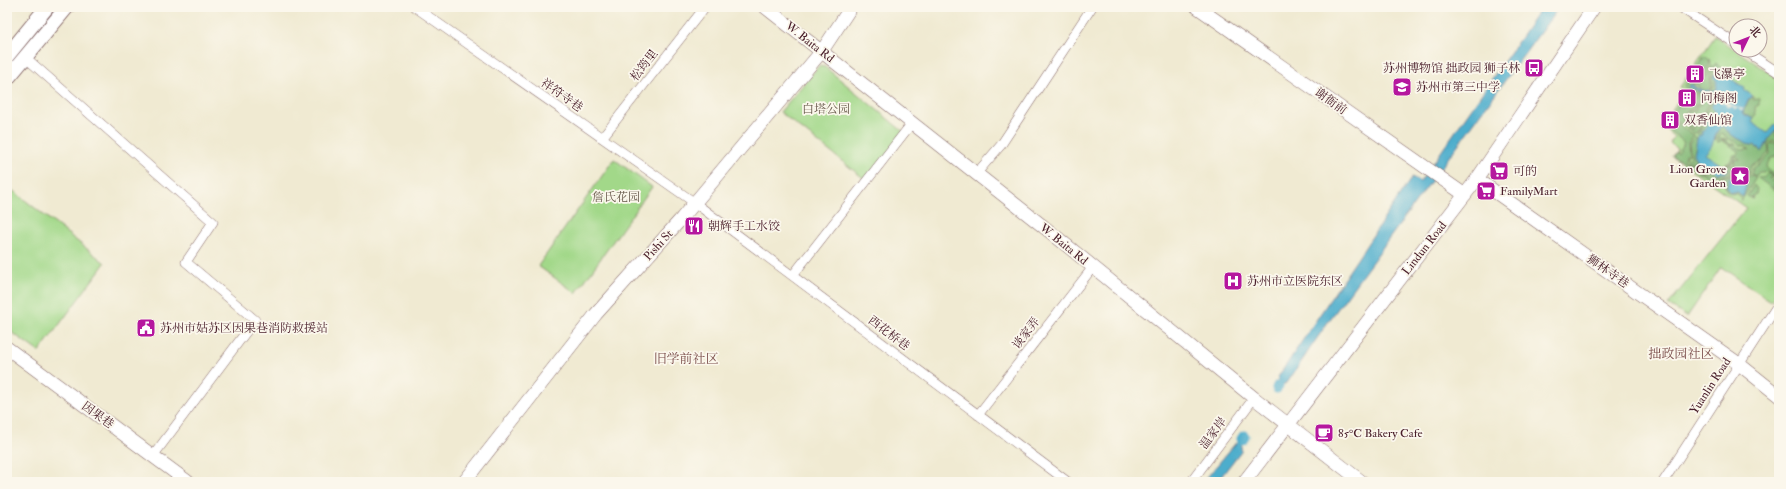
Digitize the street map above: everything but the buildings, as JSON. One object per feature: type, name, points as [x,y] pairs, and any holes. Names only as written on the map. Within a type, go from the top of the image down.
[{"type":"main road","points":[[7,56],[47,7]]},
{"type":"main road","points":[[7,79],[67,7]]},
{"type":"street","name":"祥符寺巷","points":[[415,7],[695,203]]},
{"type":"street","name":"松筠里","points":[[602,138],[705,7]]},
{"type":"street","name":"W. Baita Rd","points":[[765,7],[1093,267],[1254,398],[1362,482]]},
{"type":"street","name":"Pishi St","points":[[464,482],[596,314],[695,203],[822,51],[851,7]]},
{"type":"street","points":[[976,174],[1001,145],[1092,7]]},
{"type":"street","name":"谢衙前","points":[[1197,7],[1465,195]]},
{"type":"street","name":"Lindun Road","points":[[1244,482],[1477,179],[1594,7]]},
{"type":"street","points":[[1680,7],[1728,39]]},
{"type":"street","points":[[25,57],[213,222],[186,262],[255,320],[153,456]]},
{"type":"street","points":[[1756,58],[1779,73]]},
{"type":"street","points":[[793,275],[912,123]]},
{"type":"street","name":"狮林寺巷","points":[[1477,179],[1739,364],[1779,396]]},
{"type":"street","name":"西花桥巷","points":[[695,203],[1068,482]]},
{"type":"street","name":"谈家弄","points":[[978,415],[1093,267]]},
{"type":"street","name":"Yuanlin Road","points":[[1663,482],[1779,303]]},
{"type":"street","name":"因果巷","points":[[7,348],[153,456],[180,480]]},
{"type":"street","name":"温家岸","points":[[1191,482],[1254,398]]},
{"type":"green space","name":"Lion Grove Garden","points":[[1715,36],[1728,45],[1728,58],[1748,58],[1779,79],[1779,290],[1771,301],[1721,267],[1687,317],[1668,305],[1746,208],[1672,156],[1677,149],[1670,143],[1674,137],[1662,126],[1684,91],[1680,87]]},
{"type":"green space","points":[[1704,56],[1710,60],[1709,62],[1711,64],[1708,66],[1708,72],[1705,75],[1702,72],[1701,82],[1694,81],[1694,85],[1697,88],[1691,84],[1691,88],[1697,91],[1700,102],[1695,105],[1694,109],[1687,111],[1682,115],[1684,121],[1691,129],[1702,122],[1699,130],[1694,134],[1681,122],[1670,121],[1672,119],[1669,118],[1681,101],[1689,106],[1696,95],[1684,87],[1692,75],[1696,77],[1698,73],[1695,71]]},
{"type":"green space","points":[[1716,63],[1722,69],[1713,71],[1710,77],[1712,87],[1709,91],[1704,91],[1699,88],[1695,82],[1701,84],[1702,74],[1706,77],[1711,71],[1710,67],[1714,66]]},
{"type":"green space","name":"白塔公园","points":[[819,66],[825,67],[905,133],[867,181],[780,112]]},
{"type":"green space","points":[[1716,71],[1722,73],[1716,75],[1717,89],[1712,92],[1711,91],[1714,85],[1711,78]]},
{"type":"green space","points":[[1698,90],[1708,95],[1711,100],[1705,109],[1704,118],[1692,127],[1688,125],[1684,116],[1688,112],[1695,111],[1697,105],[1701,104]]},
{"type":"green space","points":[[1753,96],[1753,100],[1759,98],[1759,105],[1755,107],[1756,114],[1754,119],[1745,115],[1743,112],[1748,101]]},
{"type":"green space","points":[[1712,101],[1715,101],[1711,107],[1716,111],[1707,119],[1708,124],[1703,132],[1701,132],[1702,135],[1699,136],[1697,134],[1703,125],[1707,109]]},
{"type":"green space","points":[[1667,122],[1680,124],[1684,129],[1693,135],[1688,142],[1689,155],[1685,154],[1683,162],[1672,156],[1675,151],[1677,153],[1684,142],[1664,126]]},
{"type":"green space","points":[[1722,126],[1733,136],[1751,145],[1755,145],[1762,151],[1769,138],[1779,127],[1775,135],[1779,138],[1779,144],[1773,140],[1768,143],[1769,152],[1761,161],[1751,166],[1749,174],[1747,174],[1748,171],[1743,168],[1742,171],[1734,164],[1735,158],[1740,159],[1736,156],[1734,157],[1733,162],[1725,164],[1726,162],[1730,162],[1732,156],[1738,154],[1739,151],[1723,141],[1717,142],[1719,139],[1718,138],[1715,140],[1718,130]],"holes":[[[1721,133],[1732,141],[1735,141],[1740,146],[1746,146],[1750,150],[1737,147],[1734,143],[1733,145],[1728,143],[1727,139],[1722,138],[1726,141],[1721,140],[1719,135]]]},
{"type":"green space","points":[[1695,136],[1697,138],[1696,148],[1693,154],[1697,163],[1700,161],[1704,168],[1712,169],[1717,174],[1719,172],[1727,172],[1729,168],[1725,165],[1731,164],[1735,167],[1730,170],[1730,174],[1719,176],[1695,167],[1696,162],[1686,160],[1686,155],[1689,158],[1691,157],[1689,143]]},
{"type":"green space","points":[[1772,142],[1779,145],[1779,156],[1777,155],[1770,159],[1766,167],[1773,174],[1779,175],[1779,188],[1777,183],[1774,183],[1774,190],[1758,178],[1759,176],[1763,178],[1768,173],[1772,177],[1769,178],[1771,180],[1774,179],[1773,176],[1766,171],[1759,172],[1756,176],[1751,174],[1753,168],[1761,163],[1770,154],[1769,145]]},
{"type":"green space","name":"詹氏花园","points":[[614,159],[652,187],[576,293],[538,266]]},
{"type":"green space","points":[[1685,161],[1695,163],[1693,166],[1695,168],[1717,178],[1731,175],[1732,171],[1737,168],[1741,172],[1739,174],[1744,177],[1752,175],[1756,178],[1741,201],[1740,196],[1736,193],[1732,194],[1727,191],[1725,187],[1726,185],[1717,181],[1713,182]]},
{"type":"green space","points":[[1754,185],[1757,189],[1756,194],[1752,196],[1753,199],[1747,196]]},
{"type":"green space","points":[[7,186],[105,263],[39,352],[7,329]]},
{"type":"water","points":[[1542,7],[1559,7],[1328,322],[1287,383],[1278,386],[1278,377],[1412,177],[1420,182]]},
{"type":"water","points":[[1718,73],[1722,73],[1745,88],[1744,90],[1753,96],[1748,100],[1743,112],[1745,115],[1754,119],[1752,122],[1767,133],[1775,124],[1779,127],[1769,138],[1762,152],[1755,145],[1751,145],[1733,136],[1722,126],[1718,130],[1711,147],[1705,154],[1728,169],[1725,173],[1719,172],[1717,174],[1712,169],[1704,168],[1699,161],[1696,162],[1693,154],[1698,137],[1699,135],[1702,135],[1701,131],[1703,132],[1708,124],[1706,119],[1715,111],[1711,107],[1715,97],[1688,87],[1691,84],[1694,87],[1704,91],[1708,90],[1712,92],[1717,89],[1716,80],[1713,77]]},
{"type":"water","points":[[1737,176],[1741,176],[1740,180],[1747,184],[1743,197],[1738,192],[1730,192],[1727,187],[1729,178],[1735,180]]},
{"type":"water","points":[[1242,439],[1241,451],[1217,482],[1203,482],[1234,445]]},
{"type":"pier","points":[[1715,98],[1742,109],[1745,108],[1741,111],[1732,106],[1727,107],[1725,103],[1714,100]]},
{"type":"place","name":"苏州博物馆 拙政园 狮子林","points":[[1534,68]]},
{"type":"place","name":"飞瀑亭","points":[[1695,74]]},
{"type":"place","name":"苏州市第三中学","points":[[1402,87]]},
{"type":"place","name":"问梅阁","points":[[1687,98]]},
{"type":"place","name":"双香仙馆","points":[[1670,120]]},
{"type":"place","name":"可的","points":[[1499,171]]},
{"type":"place","name":"Lion Grove Garden","points":[[1740,176]]},
{"type":"place","name":"FamilyMart","points":[[1486,191]]},
{"type":"place","name":"朝辉手工水饺","points":[[694,226]]},
{"type":"place","name":"苏州市立医院东区","points":[[1233,281]]},
{"type":"place","name":"苏州市姑苏区因果巷消防救援站","points":[[146,328]]},
{"type":"place","name":"85°C Bakery Cafe","points":[[1324,433]]},
{"type":"district","name":"拙政园社区","points":[[1681,353]]},
{"type":"district","name":"旧学前社区","points":[[686,358]]}]
